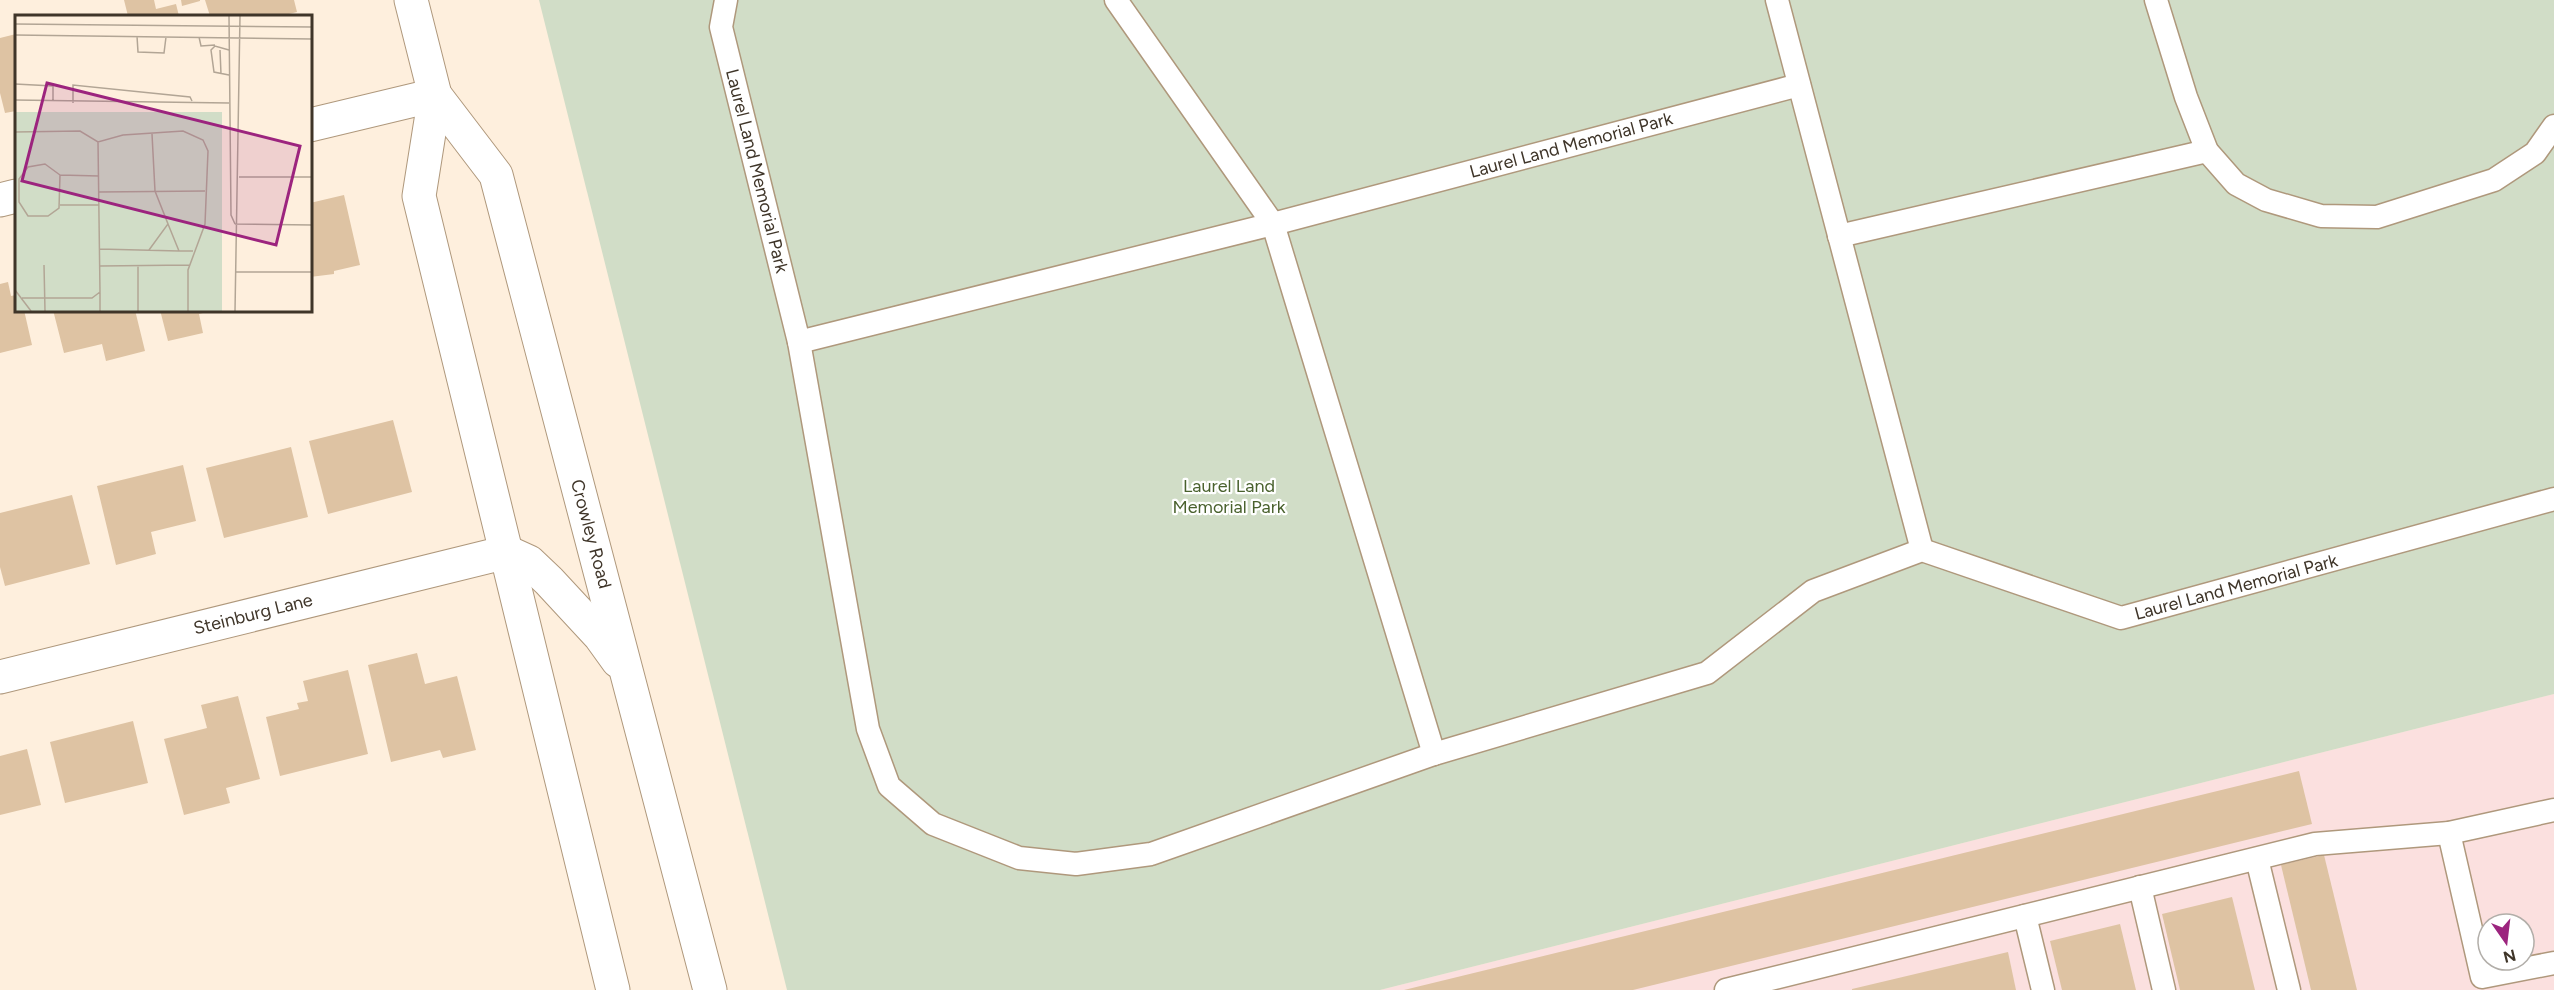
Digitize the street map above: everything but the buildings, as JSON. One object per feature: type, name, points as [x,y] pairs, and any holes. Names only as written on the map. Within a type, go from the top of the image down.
[{"type":"main road","name":"Crowley Road","points":[[411,0],[435,95],[496,175],[710,990]]},
{"type":"main road","name":"Crowley Road","points":[[435,95],[419,196],[613,990]]},
{"type":"main road","points":[[312,125],[435,95]]},
{"type":"main road","points":[[0,200],[15,196]]},
{"type":"main road","points":[[507,552],[529,562],[549,581],[600,636],[628,674]]},
{"type":"main road","name":"Steinburg Lane","points":[[0,677],[507,552]]},
{"type":"lane","name":"Laurel Land Memorial Park","points":[[726,0],[721,27],[799,342],[868,729],[889,786],[933,824],[1019,858],[1076,864],[1151,854],[1434,754],[1707,673],[1813,591],[1922,550],[2121,618],[2554,499]]},
{"type":"lane","points":[[1116,0],[1273,224],[1434,754]]},
{"type":"lane","points":[[1777,0],[1922,550]]},
{"type":"lane","points":[[2156,0],[2186,97],[2207,151],[2236,184],[2266,200],[2320,216],[2377,217],[2494,180],[2535,153],[2554,126]]},
{"type":"lane","name":"Laurel Land Memorial Park","points":[[799,342],[1273,224],[1799,85]]},
{"type":"lane","points":[[1839,236],[2207,151]]},
{"type":"lane","points":[[1726,990],[2315,844],[2449,833],[2554,810]]},
{"type":"lane","points":[[2449,833],[2482,977],[2554,963]]},
{"type":"lane","points":[[2257,859],[2289,990]]},
{"type":"lane","points":[[2140,887],[2164,990]]},
{"type":"lane","points":[[2025,916],[2043,990]]},
{"type":"shaded area","points":[[2554,694],[2554,990],[1380,990]]},
{"type":"green space","name":"Laurel Land Memorial Park","points":[[539,0],[2554,0],[2554,694],[1380,990],[787,990]]}]
